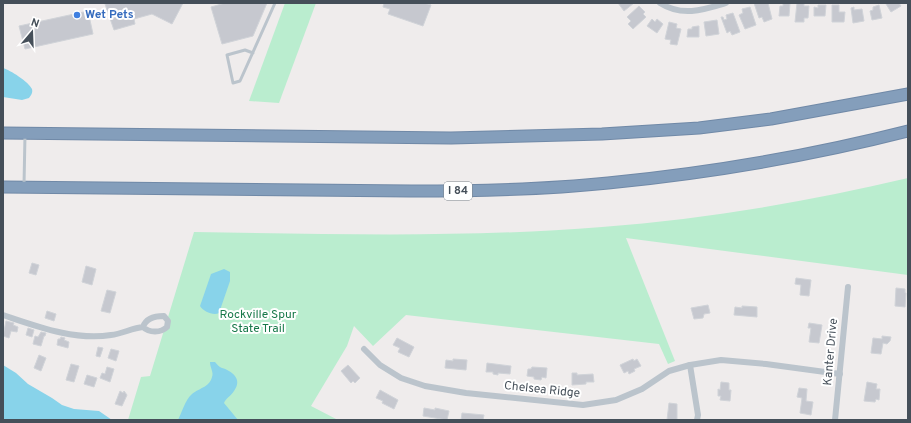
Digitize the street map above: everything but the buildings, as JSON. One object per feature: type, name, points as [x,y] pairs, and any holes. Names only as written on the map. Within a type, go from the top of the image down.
[{"type":"highway","points":[[3,133],[451,138],[602,134],[699,128],[747,122],[809,113],[908,94]]},
{"type":"highway","name":"I 84","points":[[3,187],[471,191],[553,187],[607,183],[705,171],[800,155],[908,131]]},
{"type":"street","points":[[660,3],[667,8],[686,12],[703,10],[726,3]]},
{"type":"street","name":"Kanter Drive","points":[[835,420],[848,287]]},
{"type":"street","points":[[3,315],[48,330],[88,336],[109,336],[130,329],[143,327]]},
{"type":"street","name":"Chelsea Ridge","points":[[364,349],[380,365],[401,378],[424,386],[466,393],[583,405],[616,400],[642,389],[669,371],[690,365],[721,360],[766,364],[840,374]]},
{"type":"street","points":[[690,365],[698,415],[697,420]]},
{"type":"lane","points":[[253,53],[245,50],[227,55],[233,83],[240,80],[253,53],[275,3]]},
{"type":"lane","points":[[24,187],[25,133]]},
{"type":"green space","points":[[285,3],[316,3],[279,103],[249,101]]},
{"type":"green space","name":"Rockville Spur State Trail","points":[[908,178],[908,275],[626,238],[675,361],[668,364],[659,344],[406,315],[373,346],[354,326],[347,346],[311,406],[338,420],[128,420],[141,377],[150,376],[194,232],[449,234],[500,233],[602,227],[641,224],[794,202]]},
{"type":"water","points":[[3,68],[19,77],[30,86],[32,89],[32,94],[29,98],[22,100],[3,97]]},
{"type":"water","points":[[224,269],[230,272],[230,281],[219,313],[211,313],[200,306],[211,274]]},
{"type":"water","points":[[210,362],[215,362],[220,367],[233,373],[237,379],[236,387],[233,393],[224,403],[238,420],[178,420],[189,397],[211,381],[213,373]]},
{"type":"water","points":[[3,365],[16,373],[28,384],[62,405],[74,409],[99,411],[112,420],[3,420]]},
{"type":"place","name":"Wet Pets","points":[[77,15]]}]
